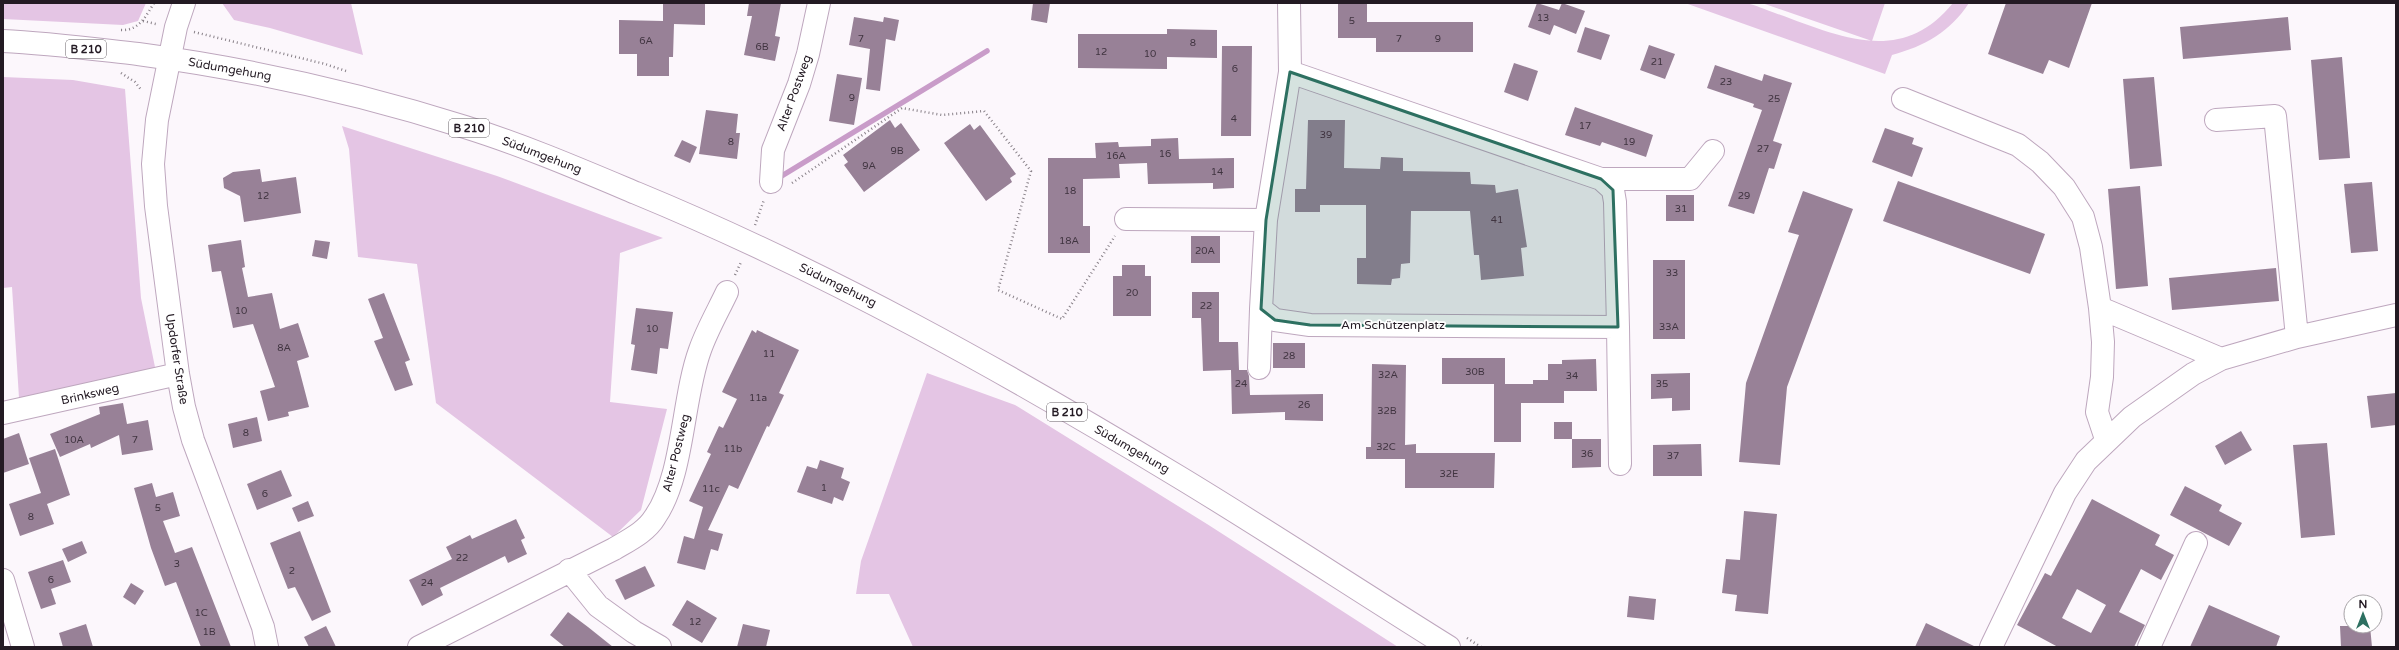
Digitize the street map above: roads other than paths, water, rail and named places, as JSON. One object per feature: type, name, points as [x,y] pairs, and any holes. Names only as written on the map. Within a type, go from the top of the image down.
[{"type":"street","name":"Updorfer Straße","points":[[184,3],[169,58],[157,120],[153,164],[156,206],[178,374],[193,440],[263,627],[267,647]]},
{"type":"street","name":"Alter Postweg","points":[[770,182],[773,150],[799,84],[808,54],[819,3]]},
{"type":"street","points":[[1259,368],[1266,220],[1290,72],[1289,3]]},
{"type":"street","name":"B 210","points":[[3,42],[30,42],[169,58]]},
{"type":"street","name":"Südumgehung","points":[[169,58],[242,70],[364,97],[467,127],[571,166],[750,241],[883,307],[983,362],[1181,478],[1449,647]]},
{"type":"street","points":[[1290,72],[1601,179],[1690,178],[1713,151]]},
{"type":"street","points":[[1903,99],[2018,145],[2040,162],[2064,187],[2083,217],[2092,247],[2100,308],[2102,349],[2097,412],[2106,439]]},
{"type":"street","points":[[2216,120],[2275,116],[2297,336]]},
{"type":"street","points":[[1601,179],[1612,190],[1615,202],[1620,464]]},
{"type":"street","points":[[1126,219],[1266,220]]},
{"type":"street","name":"Alter Postweg","points":[[419,647],[640,533],[655,518],[665,499],[675,463],[699,350],[727,292]]},
{"type":"street","points":[[2100,308],[2220,359]]},
{"type":"street","name":"Am Schützenplatz","points":[[1261,309],[1275,320],[1310,325],[1618,327]]},
{"type":"street","points":[[1998,645],[2065,493],[2086,461],[2106,439],[2163,394],[2220,359],[2297,336],[2396,315]]},
{"type":"street","name":"Brinksweg","points":[[3,413],[178,374]]},
{"type":"street","points":[[2149,647],[2196,543]]},
{"type":"street","points":[[569,570],[598,606],[634,632],[660,647]]},
{"type":"street","points":[[3,580],[23,647]]},
{"type":"waterway","points":[[780,177],[987,51]]}]
